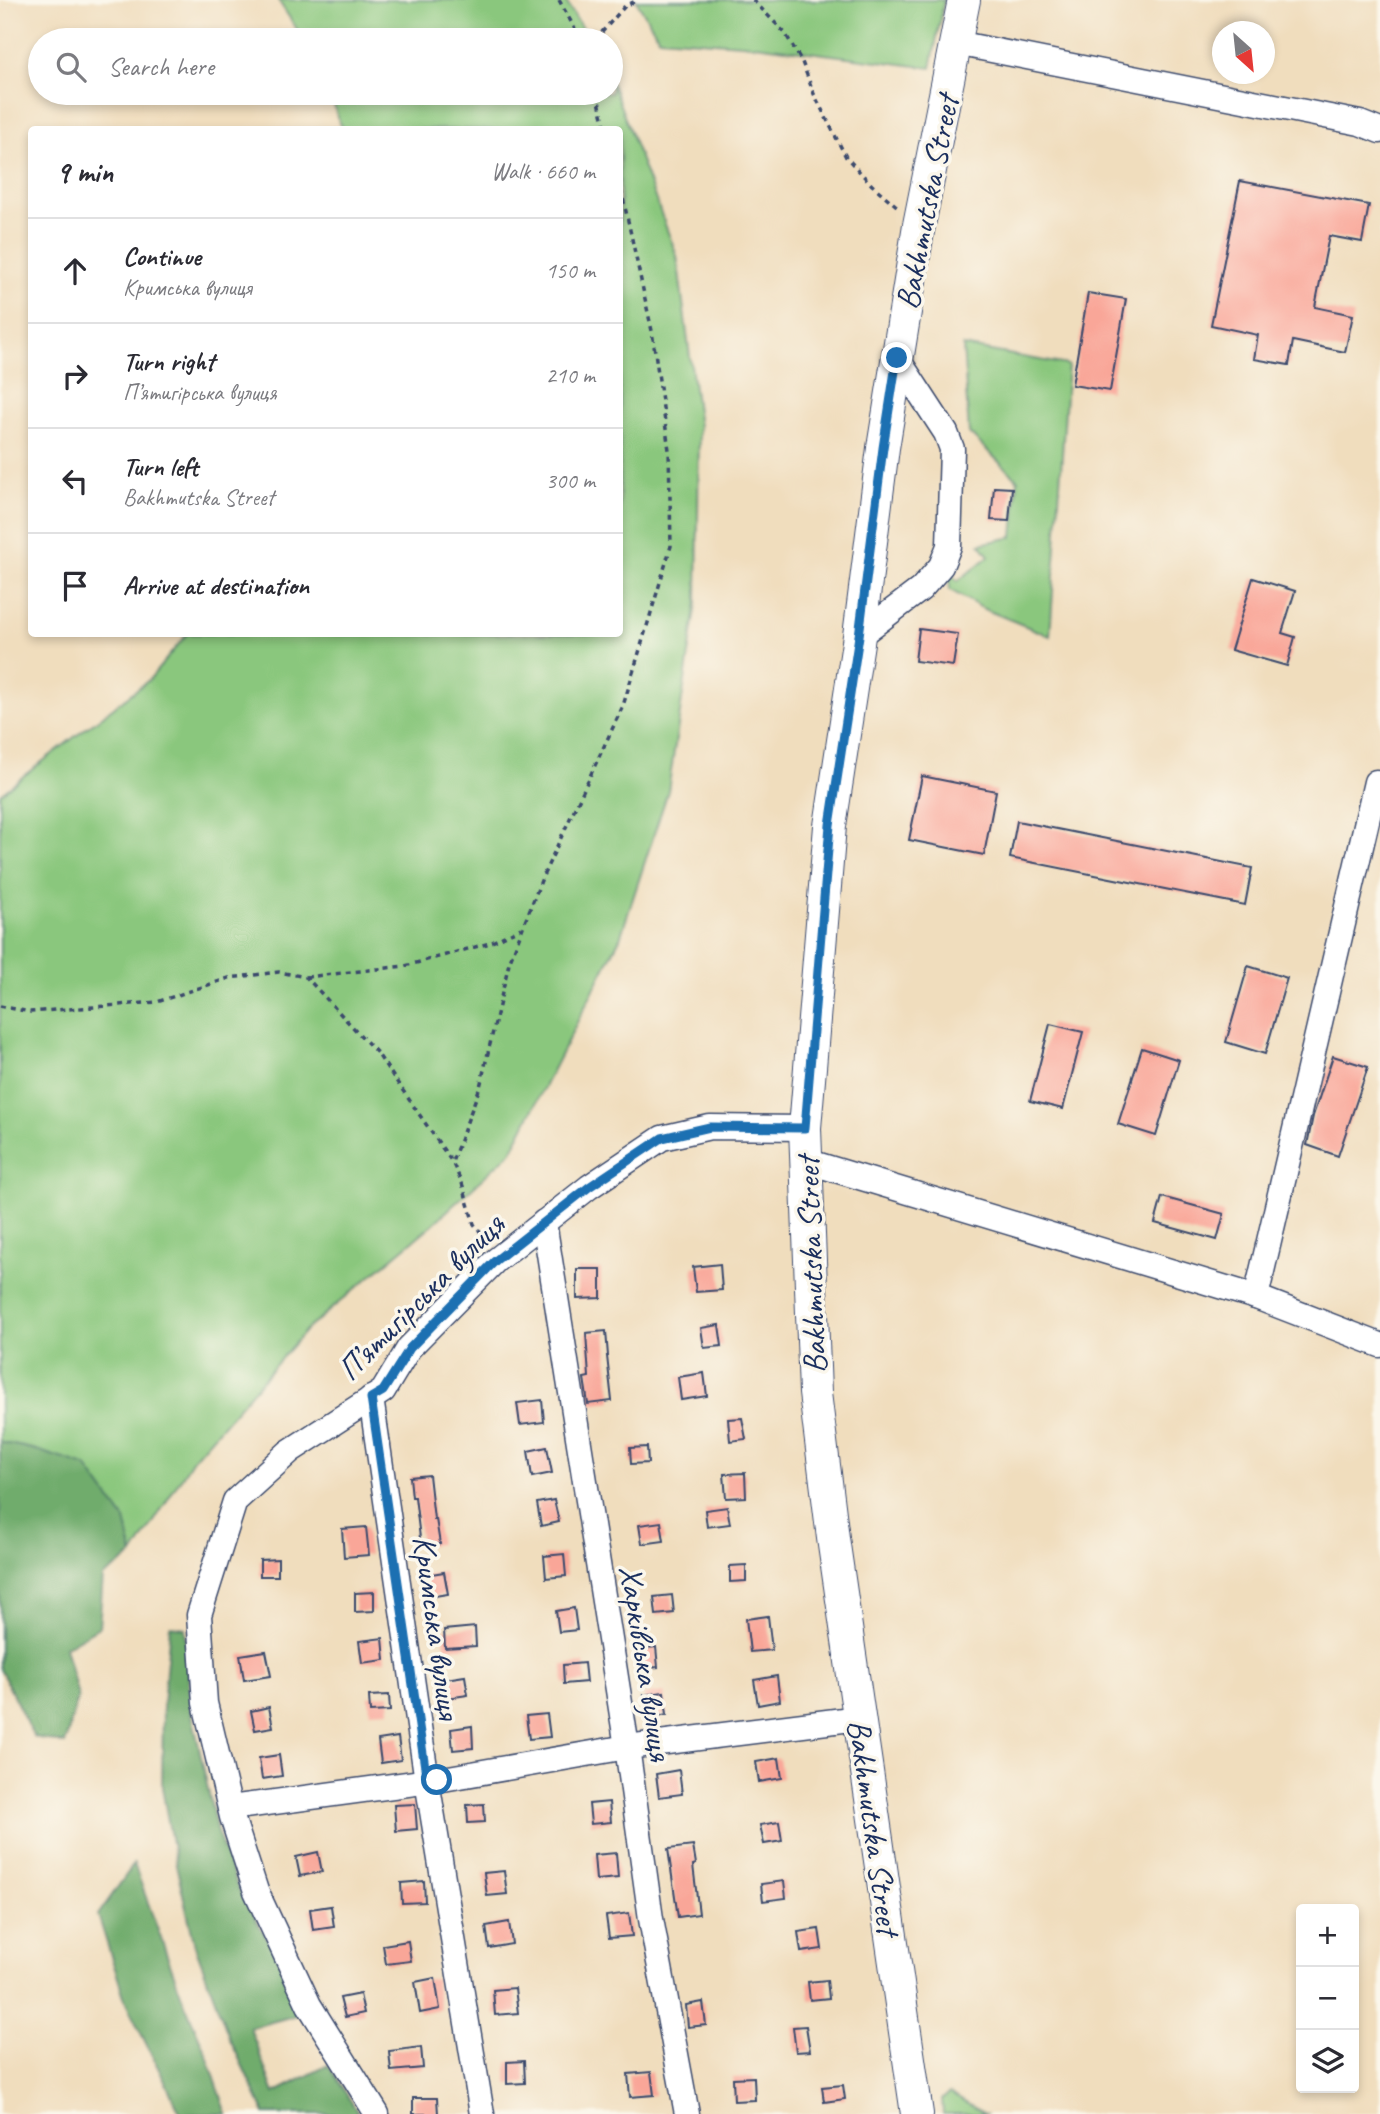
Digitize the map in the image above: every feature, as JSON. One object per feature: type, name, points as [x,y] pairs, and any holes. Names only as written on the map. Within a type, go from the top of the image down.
[{"type":"main road","name":"Bakhmutska Street","points":[[917,2114],[833,1538],[815,1393],[805,1128],[830,825],[859,636],[883,448],[919,225],[964,0]]},
{"type":"street","points":[[956,43],[1360,122],[1380,131]]},
{"type":"street","points":[[859,636],[921,589],[940,566],[949,546],[952,449],[946,433],[897,358]]},
{"type":"street","points":[[1256,1297],[1376,782]]},
{"type":"street","name":"П’ятигірська вулиця","points":[[377,2114],[309,2006],[256,1891],[230,1808],[205,1703],[199,1615],[236,1501],[290,1451],[383,1391],[410,1348],[502,1255],[589,1187],[662,1138],[710,1127],[805,1128]]},
{"type":"street","points":[[806,1161],[1256,1297],[1380,1345]]},
{"type":"street","name":"Харківська вулиця","points":[[544,1222],[627,1748],[651,1919],[687,2114]]},
{"type":"street","name":"Кримська вулиця","points":[[371,1398],[427,1781],[482,2114]]},
{"type":"street","points":[[230,1808],[427,1781],[627,1748],[859,1718]]},
{"type":"path","points":[[559,0],[574,28]]},
{"type":"path","points":[[606,28],[625,6],[638,0]]},
{"type":"path","points":[[753,0],[785,33],[802,62],[814,94],[846,157],[872,185],[919,225]]},
{"type":"path","points":[[600,105],[605,126]]},
{"type":"path","points":[[452,1162],[480,1087],[509,963],[542,878],[623,706],[671,546],[669,450],[652,331],[623,198]]},
{"type":"path","points":[[0,1006],[30,1012],[157,1002],[229,978],[279,972],[306,977],[405,966],[490,943],[523,928]]},
{"type":"path","points":[[306,977],[377,1053],[452,1162],[462,1183],[474,1224],[502,1255]]},
{"type":"green space","points":[[278,0],[565,0],[582,28],[296,28]]},
{"type":"green space","points":[[636,0],[944,0],[931,68],[755,45],[659,38]]},
{"type":"green space","points":[[334,105],[620,105],[677,256],[699,427],[697,602],[668,791],[620,938],[511,1152],[432,1225],[306,1330],[193,1459],[133,1555],[125,1520],[86,1467],[36,1450],[0,1442],[0,794],[149,680],[185,637],[623,637],[623,126],[341,126]]},
{"type":"green space","points":[[963,346],[1068,365],[1050,636],[984,609],[950,590],[949,573],[958,581],[989,556],[980,544],[1013,537],[1018,480],[969,433]]},
{"type":"green space","points":[[0,1442],[86,1466],[125,1520],[133,1555],[103,1577],[99,1627],[65,1647],[78,1696],[65,1744],[34,1737],[0,1669]]},
{"type":"green space","points":[[170,1626],[185,1628],[191,1709],[217,1832],[238,1888],[277,1956],[297,2015],[250,2028],[274,2093],[328,2065],[359,2114],[265,2114],[229,2037],[195,1946],[162,1788],[163,1704]]},
{"type":"green space","points":[[134,1864],[227,2114],[181,2114],[126,2003],[98,1915]]},
{"type":"green space","points":[[949,2093],[985,2114],[943,2114],[942,2100]]},
{"type":"building","points":[[1240,181],[1369,205],[1362,242],[1329,236],[1315,307],[1353,315],[1345,352],[1293,341],[1289,365],[1254,359],[1258,335],[1211,325]]},
{"type":"building","points":[[1088,293],[1126,299],[1110,391],[1072,385]]},
{"type":"building","points":[[994,487],[1012,488],[1009,521],[991,520]]},
{"type":"building","points":[[1253,578],[1295,591],[1282,633],[1295,637],[1287,666],[1231,650]]},
{"type":"building","points":[[919,629],[958,634],[953,666],[915,661]]},
{"type":"building","points":[[922,776],[996,791],[984,855],[909,840]]},
{"type":"building","points":[[1017,821],[1252,868],[1245,905],[1010,858]]},
{"type":"building","points":[[1248,966],[1287,978],[1265,1054],[1226,1042]]},
{"type":"building","points":[[1050,1024],[1083,1032],[1063,1109],[1030,1101]]},
{"type":"building","points":[[1142,1048],[1179,1060],[1156,1136],[1118,1124]]},
{"type":"building","points":[[1333,1056],[1368,1067],[1338,1156],[1307,1145],[1313,1116]]},
{"type":"building","points":[[1162,1197],[1224,1214],[1217,1240],[1155,1223]]},
{"type":"building","points":[[720,1264],[722,1290],[696,1292],[693,1267]]},
{"type":"building","points":[[577,1269],[601,1269],[601,1298],[577,1299]]},
{"type":"building","points":[[719,1325],[722,1346],[704,1348],[701,1328]]},
{"type":"building","points":[[606,1331],[612,1401],[588,1404],[584,1378],[589,1377],[586,1333]]},
{"type":"building","points":[[704,1373],[707,1396],[681,1400],[678,1377]]},
{"type":"building","points":[[542,1400],[544,1422],[520,1425],[517,1403]]},
{"type":"building","points":[[742,1418],[746,1439],[730,1441],[728,1419]]},
{"type":"building","points":[[547,1447],[552,1473],[532,1477],[528,1451]]},
{"type":"building","points":[[647,1447],[648,1463],[631,1464],[630,1448]]},
{"type":"building","points":[[745,1473],[746,1497],[726,1498],[724,1474]]},
{"type":"building","points":[[429,1475],[440,1544],[421,1546],[410,1477]]},
{"type":"building","points":[[554,1500],[559,1522],[541,1526],[537,1503]]},
{"type":"building","points":[[727,1507],[730,1524],[707,1527],[705,1510]]},
{"type":"building","points":[[661,1522],[664,1541],[642,1544],[639,1525]]},
{"type":"building","points":[[366,1527],[369,1555],[344,1557],[342,1529]]},
{"type":"building","points":[[564,1554],[566,1576],[546,1578],[544,1556]]},
{"type":"building","points":[[278,1559],[278,1576],[260,1576],[260,1560]]},
{"type":"building","points":[[746,1565],[746,1581],[730,1582],[730,1566]]},
{"type":"building","points":[[444,1572],[448,1594],[428,1597],[425,1575]]},
{"type":"building","points":[[374,1592],[374,1611],[355,1612],[355,1593]]},
{"type":"building","points":[[672,1595],[674,1613],[656,1615],[654,1597]]},
{"type":"building","points":[[574,1608],[577,1630],[559,1632],[556,1611]]},
{"type":"building","points":[[768,1616],[772,1650],[750,1652],[746,1619]]},
{"type":"building","points":[[475,1627],[476,1646],[445,1648],[444,1630]]},
{"type":"building","points":[[383,1638],[385,1660],[362,1663],[359,1641]]},
{"type":"building","points":[[656,1647],[658,1667],[639,1669],[636,1649]]},
{"type":"building","points":[[266,1651],[271,1676],[244,1680],[240,1655]]},
{"type":"building","points":[[584,1663],[586,1682],[564,1684],[563,1665]]},
{"type":"building","points":[[465,1676],[468,1695],[447,1698],[445,1679]]},
{"type":"building","points":[[777,1676],[780,1701],[758,1705],[754,1680]]},
{"type":"building","points":[[664,1692],[667,1714],[648,1718],[644,1695]]},
{"type":"building","points":[[389,1695],[390,1711],[370,1712],[369,1696]]},
{"type":"building","points":[[269,1707],[273,1727],[255,1730],[251,1711]]},
{"type":"building","points":[[547,1714],[550,1737],[529,1739],[526,1716]]},
{"type":"building","points":[[472,1726],[473,1748],[453,1750],[451,1729]]},
{"type":"building","points":[[398,1737],[401,1760],[381,1763],[378,1740]]},
{"type":"building","points":[[279,1755],[282,1776],[262,1779],[259,1758]]},
{"type":"building","points":[[779,1758],[782,1778],[759,1782],[756,1762]]},
{"type":"building","points":[[679,1770],[682,1794],[659,1797],[656,1774]]},
{"type":"building","points":[[609,1802],[611,1822],[591,1824],[589,1804]]},
{"type":"building","points":[[415,1804],[417,1829],[396,1831],[394,1805]]},
{"type":"building","points":[[484,1804],[485,1822],[468,1823],[467,1805]]},
{"type":"building","points":[[779,1822],[782,1841],[764,1844],[760,1825]]},
{"type":"building","points":[[693,1846],[699,1914],[678,1917],[668,1849]]},
{"type":"building","points":[[318,1852],[322,1872],[300,1876],[296,1857]]},
{"type":"building","points":[[616,1853],[618,1878],[596,1880],[594,1855]]},
{"type":"building","points":[[504,1871],[507,1894],[487,1896],[484,1873]]},
{"type":"building","points":[[424,1881],[425,1902],[402,1903],[401,1883]]},
{"type":"building","points":[[784,1881],[786,1898],[763,1901],[761,1884]]},
{"type":"building","points":[[331,1906],[334,1927],[313,1930],[310,1909]]},
{"type":"building","points":[[629,1913],[632,1936],[609,1938],[606,1916]]},
{"type":"building","points":[[509,1922],[512,1944],[489,1948],[486,1926]]},
{"type":"building","points":[[819,1929],[822,1949],[801,1952],[798,1932]]},
{"type":"building","points":[[408,1941],[411,1961],[386,1964],[383,1945]]},
{"type":"building","points":[[435,1978],[440,2009],[420,2013],[415,1982]]},
{"type":"building","points":[[827,1980],[829,1998],[810,2000],[808,1982]]},
{"type":"building","points":[[515,1988],[518,2013],[495,2015],[493,1990]]},
{"type":"building","points":[[360,1994],[364,2013],[345,2017],[340,1998]]},
{"type":"building","points":[[703,2002],[706,2025],[688,2027],[686,2005]]},
{"type":"building","points":[[806,2026],[810,2051],[796,2052],[793,2027]]},
{"type":"building","points":[[421,2047],[423,2068],[391,2071],[389,2051]]},
{"type":"building","points":[[524,2061],[525,2083],[507,2084],[507,2062]]},
{"type":"building","points":[[651,2072],[654,2095],[630,2097],[628,2074]]},
{"type":"building","points":[[754,2077],[755,2100],[734,2101],[733,2078]]},
{"type":"building","points":[[843,2085],[845,2099],[824,2102],[822,2087]]},
{"type":"building","points":[[413,2098],[437,2098],[438,2114],[413,2114]]},
{"type":"route","points":[[437,1780],[427,1781],[371,1398],[383,1391],[410,1348],[495,1261],[589,1187],[662,1138],[710,1127],[805,1128],[830,825],[897,358]]}]
